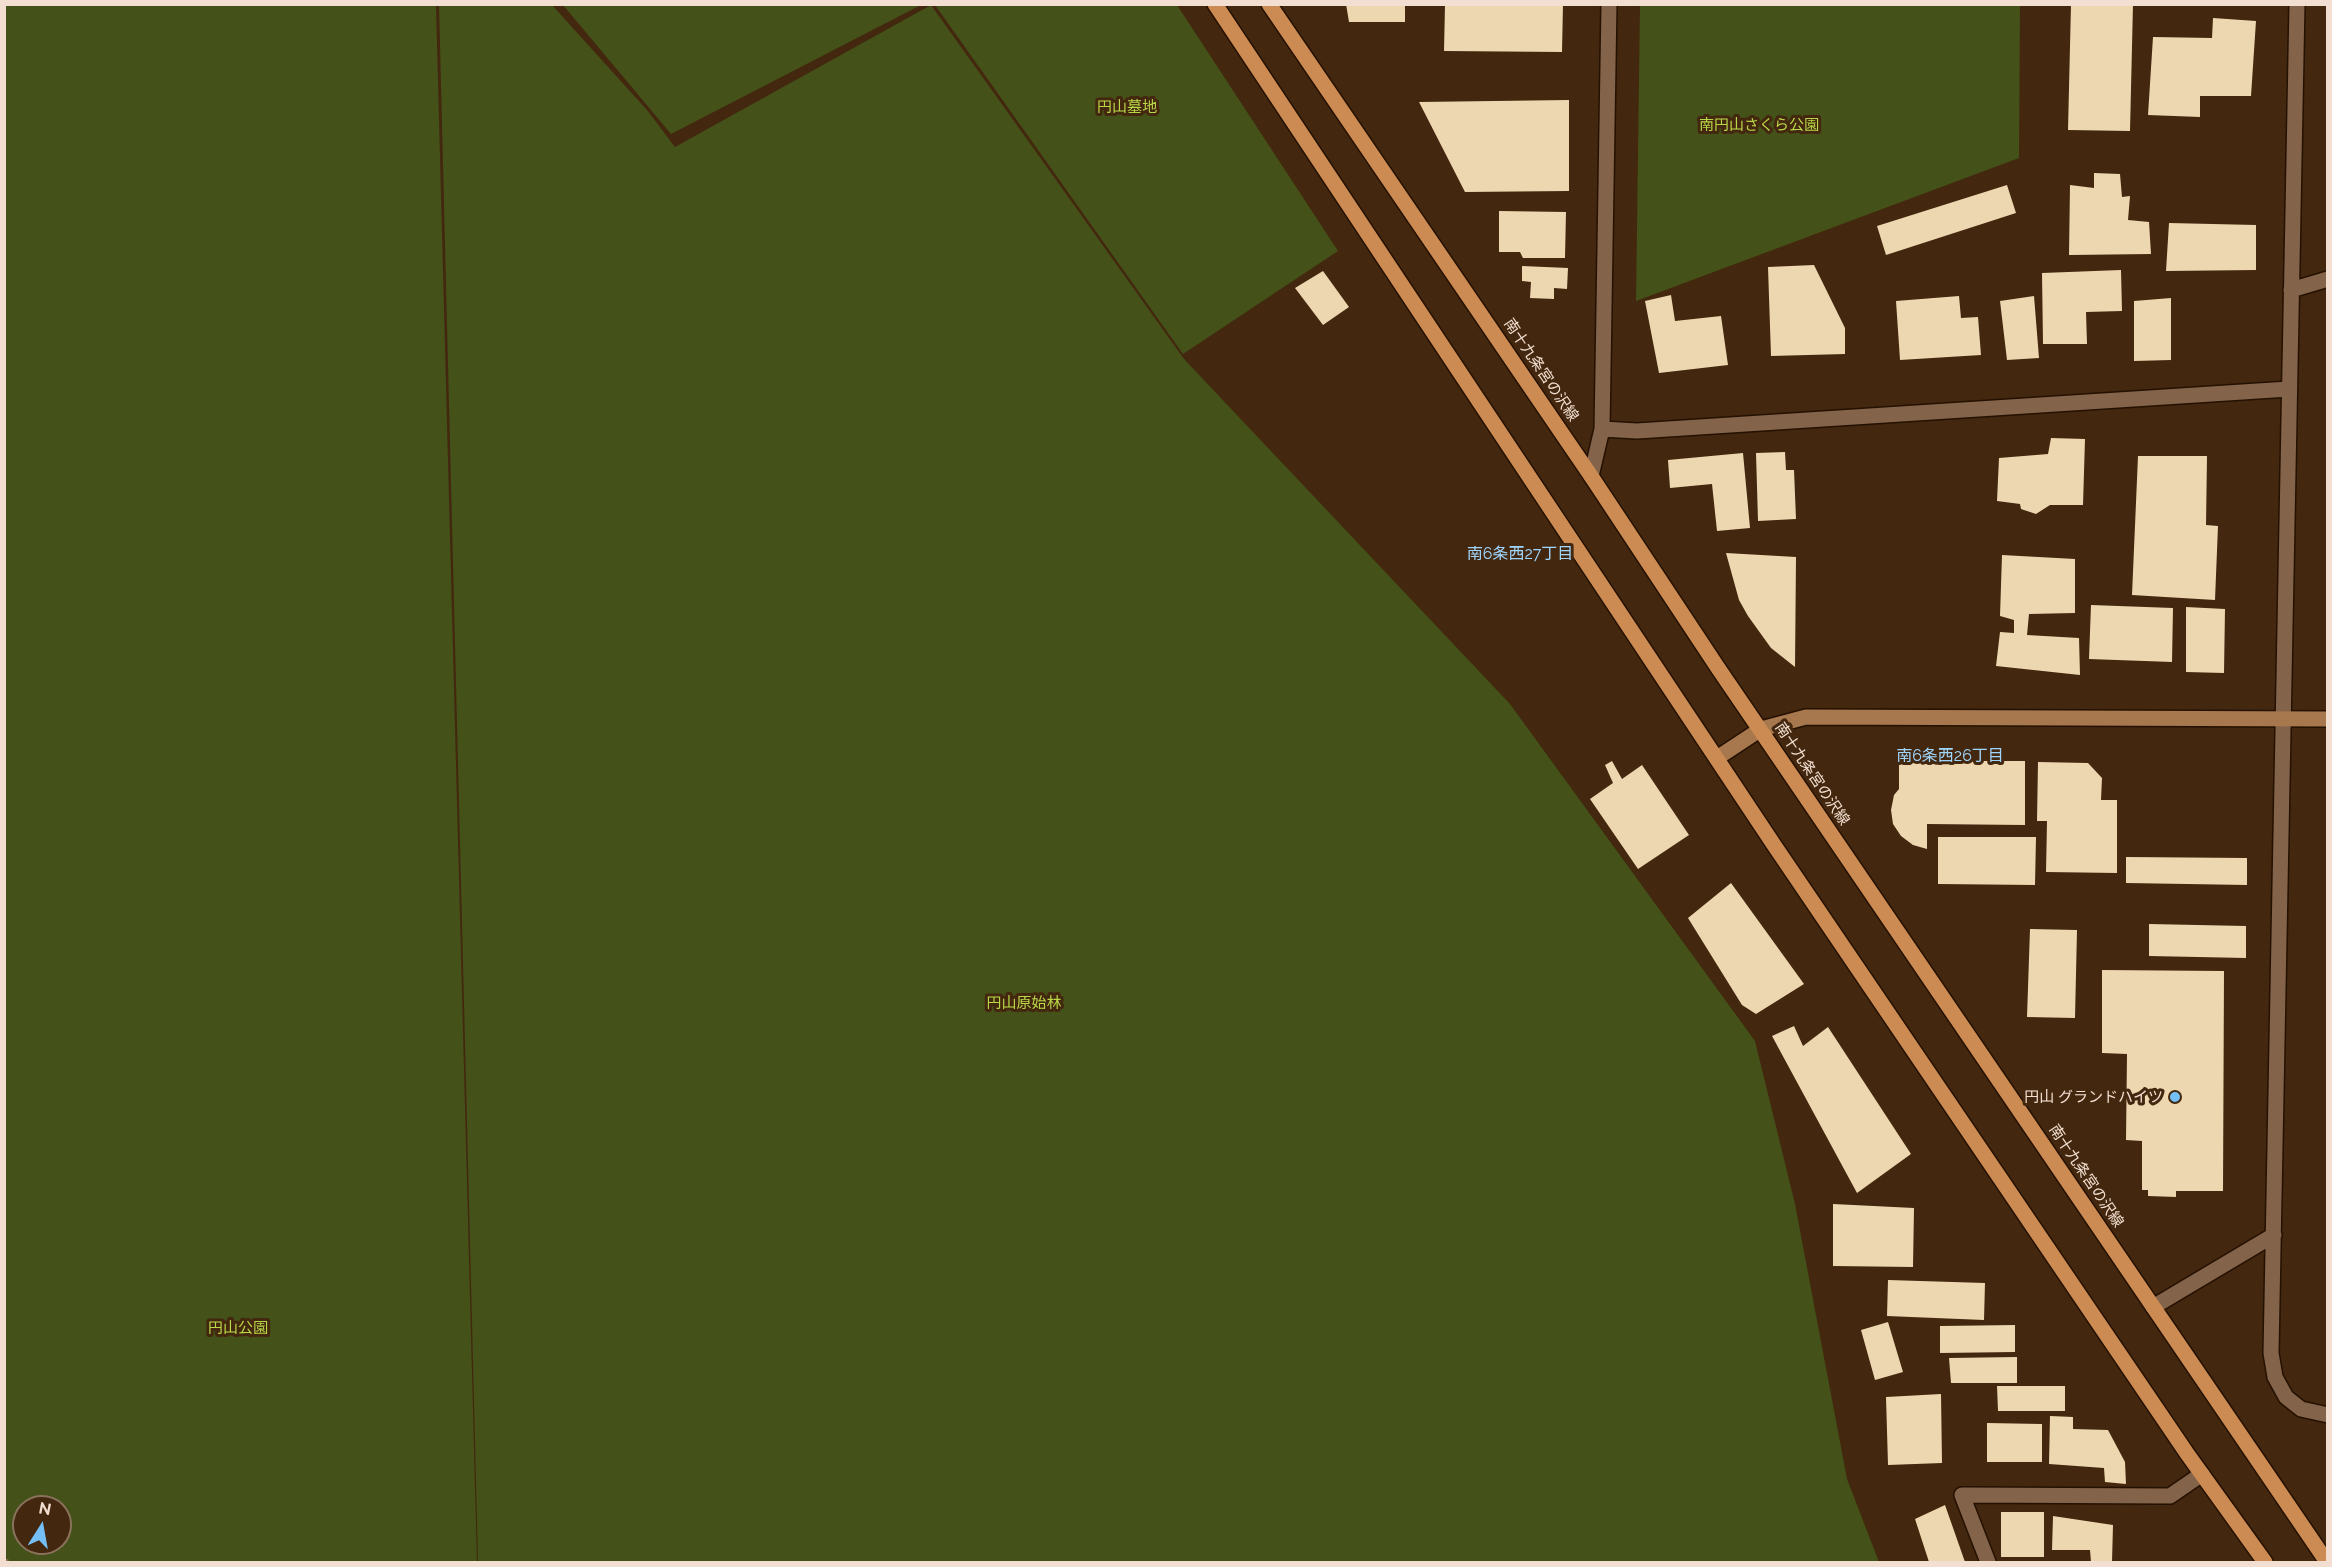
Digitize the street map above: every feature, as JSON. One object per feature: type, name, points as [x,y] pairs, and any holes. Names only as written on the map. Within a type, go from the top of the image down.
[{"type":"main road","points":[[1215,4],[1781,855],[2265,1563]]},
{"type":"main road","name":"南十九条宮の沢線","points":[[1269,4],[2327,1563]]},
{"type":"street","points":[[1591,476],[1602,429],[1609,4]]},
{"type":"street","points":[[2297,4],[2271,1353],[2275,1377],[2286,1397],[2301,1408],[2328,1415]]},
{"type":"street","points":[[2291,290],[2328,279]]},
{"type":"street","points":[[1602,429],[1637,431],[2289,390]]},
{"type":"street","points":[[1717,758],[1761,729],[1806,717],[2328,719]]},
{"type":"street","points":[[2153,1307],[2274,1234]]},
{"type":"street","points":[[1988,1563],[1962,1495],[2170,1496],[2202,1474]]},
{"type":"path","points":[[4,1560],[9,1563]]},
{"type":"green space","name":"円山公園","points":[[4,5],[436,5],[477,1562],[5,1562]]},
{"type":"green space","name":"円山原始林","points":[[439,5],[552,5],[647,110],[675,147],[931,5],[1184,359],[1510,704],[1755,1041],[1795,1204],[1847,1479],[1879,1562],[478,1562]]},
{"type":"green space","points":[[563,5],[921,5],[671,134]]},
{"type":"green space","name":"円山墓地","points":[[935,5],[1177,5],[1338,251],[1183,354]]},
{"type":"green space","name":"南円山さくら公園","points":[[1640,5],[2020,5],[2019,158],[1636,301]]},
{"type":"building","points":[[1346,4],[1405,4],[1405,22],[1349,22]]},
{"type":"building","points":[[1563,4],[1562,52],[1444,51],[1445,5]]},
{"type":"building","points":[[2071,4],[2133,4],[2130,131],[2068,130]]},
{"type":"building","points":[[2213,18],[2256,21],[2251,96],[2200,96],[2200,117],[2148,115],[2153,37],[2212,38]]},
{"type":"building","points":[[1569,100],[1569,191],[1465,192],[1419,102]]},
{"type":"building","points":[[2094,173],[2120,174],[2122,197],[2130,196],[2128,220],[2149,222],[2151,254],[2069,255],[2070,185],[2094,188]]},
{"type":"building","points":[[2007,185],[2016,213],[1886,255],[1877,226]]},
{"type":"building","points":[[1499,211],[1566,212],[1565,258],[1523,258],[1520,252],[1499,252]]},
{"type":"building","points":[[2169,223],[2256,225],[2256,270],[2166,271]]},
{"type":"building","points":[[1814,265],[1845,328],[1845,354],[1771,356],[1768,267]]},
{"type":"building","points":[[1522,266],[1568,268],[1567,289],[1554,288],[1554,299],[1530,298],[1531,282],[1522,281]]},
{"type":"building","points":[[2121,270],[2122,311],[2086,312],[2087,344],[2043,344],[2042,273]]},
{"type":"building","points":[[1323,271],[1349,307],[1323,325],[1295,288]]},
{"type":"building","points":[[1671,295],[1675,321],[1721,316],[1728,365],[1659,373],[1645,301]]},
{"type":"building","points":[[1959,296],[1961,318],[1978,317],[1981,355],[1900,360],[1896,301]]},
{"type":"building","points":[[2034,296],[2039,358],[2007,360],[2000,301]]},
{"type":"building","points":[[2171,298],[2171,360],[2134,361],[2134,301]]},
{"type":"building","points":[[2051,438],[2085,439],[2083,505],[2050,505],[2036,514],[2021,509],[2020,504],[1997,501],[1999,458],[2048,454]]},
{"type":"building","points":[[1785,452],[1786,470],[1794,470],[1796,519],[1758,521],[1756,453]]},
{"type":"building","points":[[1743,453],[1750,528],[1717,531],[1712,484],[1670,488],[1668,460]]},
{"type":"building","points":[[2138,456],[2207,456],[2206,525],[2218,526],[2215,600],[2132,595]]},
{"type":"building","points":[[1726,553],[1796,557],[1795,667],[1771,648],[1748,616],[1739,600]]},
{"type":"building","points":[[2002,555],[2075,559],[2075,613],[2029,614],[2027,635],[2079,638],[2080,675],[1996,666],[2000,632],[2014,633],[2014,620],[2000,616]]},
{"type":"building","points":[[2091,605],[2173,608],[2172,662],[2089,659]]},
{"type":"building","points":[[2186,607],[2225,609],[2224,673],[2186,672]]},
{"type":"building","points":[[1916,752],[1947,752],[1947,761],[2025,761],[2025,825],[1927,824],[1927,849],[1913,845],[1901,836],[1893,824],[1891,810],[1894,795],[1899,789],[1899,761],[1916,761]]},
{"type":"building","points":[[1612,761],[1622,779],[1642,765],[1689,835],[1638,869],[1590,799],[1613,783],[1605,765]]},
{"type":"building","points":[[2038,762],[2088,763],[2102,778],[2101,800],[2117,800],[2117,873],[2046,872],[2047,821],[2037,821]]},
{"type":"building","points":[[1938,837],[2036,837],[2035,885],[1938,884]]},
{"type":"building","points":[[2126,857],[2247,858],[2247,885],[2126,883]]},
{"type":"building","points":[[1731,883],[1804,984],[1756,1014],[1742,1005],[1688,918]]},
{"type":"building","points":[[2149,924],[2246,926],[2246,958],[2149,956]]},
{"type":"building","points":[[2030,929],[2077,930],[2075,1018],[2027,1017]]},
{"type":"building","name":"円山 グランドハイツ","points":[[2102,970],[2224,971],[2223,1191],[2176,1191],[2176,1197],[2148,1196],[2148,1190],[2142,1190],[2142,1141],[2126,1140],[2127,1054],[2102,1053]]},
{"type":"building","points":[[1794,1026],[1803,1046],[1828,1027],[1911,1154],[1857,1193],[1772,1036]]},
{"type":"building","points":[[1833,1204],[1914,1208],[1913,1267],[1833,1266]]},
{"type":"building","points":[[1888,1280],[1985,1283],[1984,1320],[1887,1316]]},
{"type":"building","points":[[1888,1322],[1903,1372],[1875,1380],[1861,1330]]},
{"type":"building","points":[[2015,1325],[2015,1352],[1940,1353],[1940,1326]]},
{"type":"building","points":[[2017,1357],[2017,1383],[1951,1383],[1949,1358]]},
{"type":"building","points":[[1997,1386],[2065,1386],[2065,1411],[1998,1411]]},
{"type":"building","points":[[1941,1394],[1942,1463],[1888,1465],[1886,1397]]},
{"type":"building","points":[[2050,1416],[2073,1417],[2073,1429],[2108,1430],[2125,1462],[2126,1484],[2105,1482],[2104,1468],[2049,1464]]},
{"type":"building","points":[[1987,1423],[2042,1424],[2042,1462],[1987,1462]]},
{"type":"building","points":[[1945,1505],[1965,1562],[1929,1562],[1915,1519]]},
{"type":"building","points":[[2001,1512],[2044,1512],[2044,1557],[2001,1557]]},
{"type":"building","points":[[2053,1516],[2113,1525],[2112,1562],[2091,1562],[2090,1550],[2052,1550]]},
{"type":"place","name":"円山 グランドハイツ","points":[[2175,1097]]},
{"type":"district","name":"南6条西27丁目","points":[[1520,554]]},
{"type":"district","name":"南6条西26丁目","points":[[1950,756]]}]
